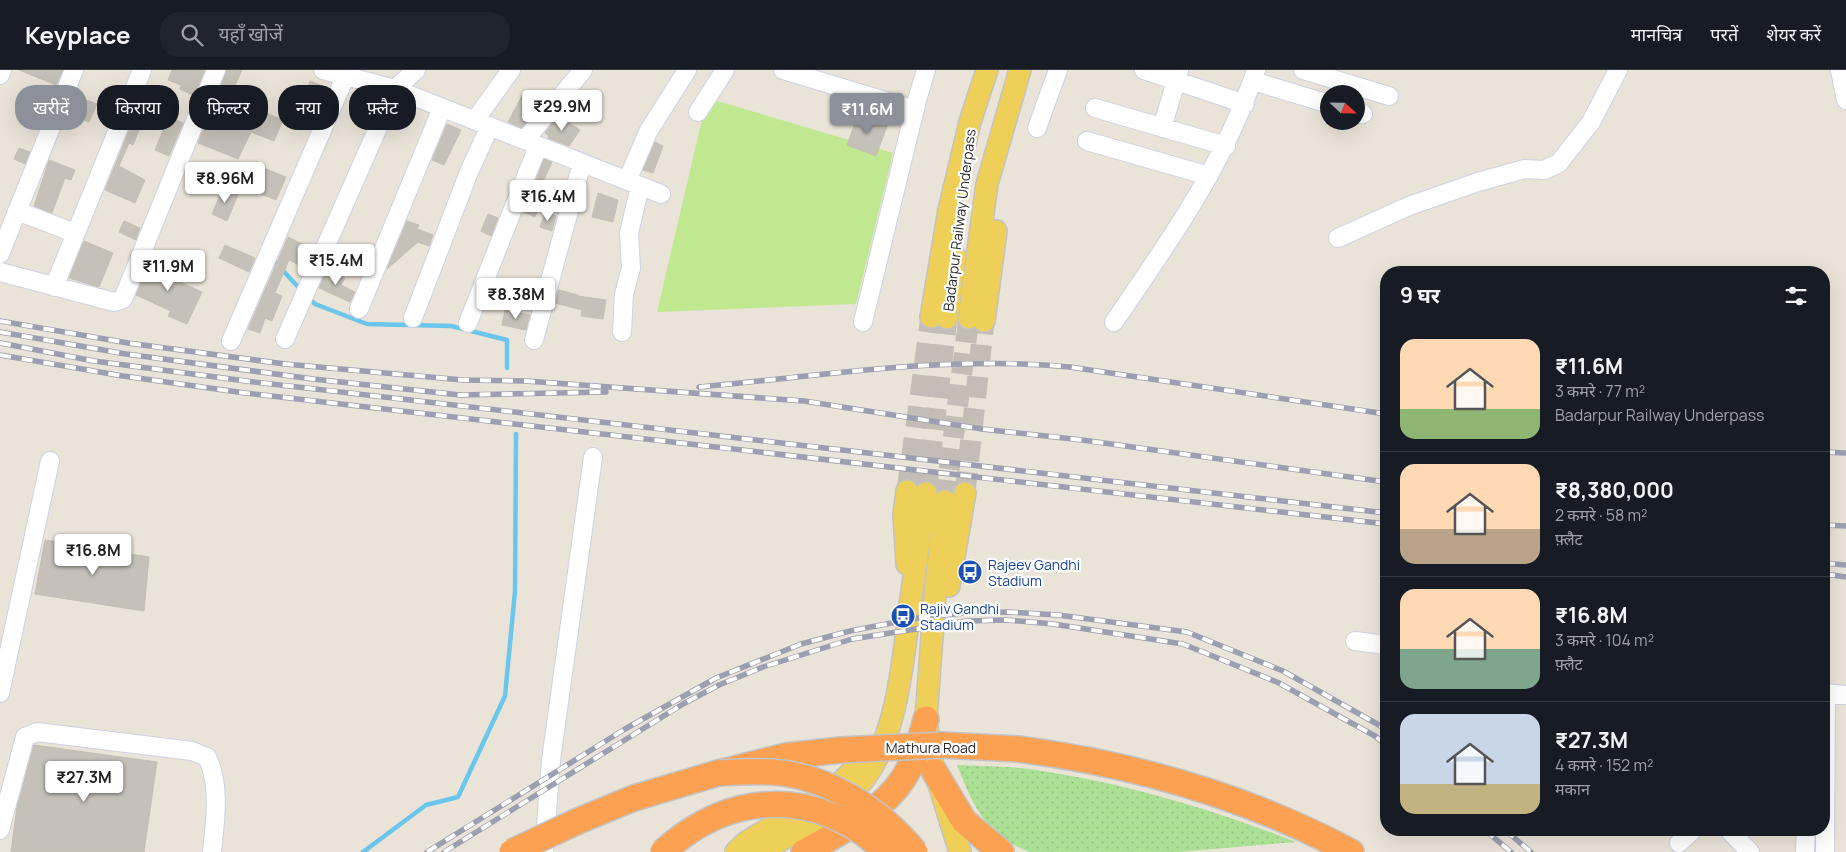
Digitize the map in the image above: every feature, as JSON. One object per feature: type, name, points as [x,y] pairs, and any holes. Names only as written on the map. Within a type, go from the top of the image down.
[{"type":"highway","points":[[804,852],[866,814],[898,786],[914,757],[926,719]]},
{"type":"highway","name":"Mathura Road","points":[[512,852],[634,798],[718,773],[786,756],[897,746],[999,748],[1056,754],[1142,772],[1231,799],[1305,829],[1351,852]]},
{"type":"highway","points":[[934,771],[964,821],[1001,852]]},
{"type":"highway","points":[[718,773],[771,772],[794,775],[835,789],[884,819],[899,832],[915,852]]},
{"type":"highway","points":[[664,852],[698,825],[716,816],[756,804],[792,804],[826,813],[860,830],[886,852]]},
{"type":"main road","name":"Badarpur Railway Underpass","points":[[939,318],[970,122],[987,70]]},
{"type":"main road","name":"Badarpur Railway Underpass","points":[[977,319],[987,184],[1019,71]]},
{"type":"main road","points":[[759,852],[823,816],[844,801],[859,785],[878,755],[895,700],[902,660],[910,604],[917,492]]},
{"type":"main road","points":[[934,610],[948,594],[966,493]]},
{"type":"main road","points":[[945,501],[926,719],[934,771],[960,852]]},
{"type":"main road","points":[[902,660],[931,653]]},
{"type":"main road","points":[[736,852],[753,838],[830,791],[855,768],[871,740],[902,660]]},
{"type":"street","points":[[0,75],[2,70]]},
{"type":"street","points":[[0,254],[74,70]]},
{"type":"street","points":[[54,287],[142,70]]},
{"type":"street","points":[[0,272],[114,302],[123,299],[216,70]]},
{"type":"street","points":[[322,70],[381,85]]},
{"type":"street","points":[[399,85],[416,70]]},
{"type":"street","points":[[413,318],[469,172],[482,123],[511,70]]},
{"type":"street","points":[[468,323],[532,143],[583,70]]},
{"type":"street","points":[[622,332],[624,294],[631,268],[630,233],[634,184],[648,132],[687,70]]},
{"type":"street","points":[[698,112],[725,70]]},
{"type":"street","points":[[783,70],[915,110]]},
{"type":"street","points":[[864,322],[926,70]]},
{"type":"street","points":[[1038,128],[1058,70]]},
{"type":"street","points":[[1144,70],[1178,75],[1245,104]]},
{"type":"street","points":[[1303,70],[1389,96]]},
{"type":"street","points":[[1338,238],[1409,206],[1478,182],[1525,169],[1544,170],[1559,163],[1591,122],[1618,70]]},
{"type":"street","points":[[1840,70],[1846,100]]},
{"type":"street","points":[[1162,128],[1178,75]]},
{"type":"street","points":[[1114,322],[1209,176],[1226,146],[1245,104],[1254,75],[1320,101]]},
{"type":"street","points":[[231,341],[350,76]]},
{"type":"street","points":[[416,97],[661,194]]},
{"type":"street","points":[[359,309],[442,108]]},
{"type":"street","points":[[1096,108],[1226,146]]},
{"type":"street","points":[[285,339],[377,130]]},
{"type":"street","points":[[1087,141],[1209,176]]},
{"type":"street","points":[[534,340],[582,163]]},
{"type":"street","points":[[17,212],[75,233]]},
{"type":"street","points":[[544,852],[552,760],[593,457]]},
{"type":"street","points":[[0,693],[50,461]]},
{"type":"street","points":[[1355,641],[1380,644]]},
{"type":"street","points":[[1830,693],[1846,695]]},
{"type":"street","points":[[0,830],[25,737],[37,732],[192,750],[207,757],[215,780],[215,821],[212,852]]},
{"type":"street","points":[[1678,843],[1686,836]]},
{"type":"street","points":[[1735,836],[1750,852]]},
{"type":"street","points":[[1805,852],[1806,836]]},
{"type":"street","points":[[1825,836],[1825,852]]},
{"type":"green space","points":[[707,98],[893,153],[856,304],[657,312]]},
{"type":"green space","points":[[957,765],[1029,769],[1097,781],[1198,807],[1296,842],[1178,852],[1029,852],[1002,837],[983,818],[969,794]]},
{"type":"building","points":[[19,70],[63,70],[56,85]]},
{"type":"building","points":[[172,70],[205,70],[199,85],[189,85],[189,94],[180,89],[181,85],[168,80]]},
{"type":"building","points":[[226,70],[242,70],[235,85],[220,85]]},
{"type":"building","points":[[310,81],[320,85],[308,85]]},
{"type":"building","points":[[524,92],[543,102],[522,128],[508,122]]},
{"type":"building","points":[[87,100],[97,104],[89,122],[87,121]]},
{"type":"building","points":[[268,114],[278,118],[279,130],[274,141],[251,132],[238,159],[198,143],[203,130],[268,130]]},
{"type":"building","points":[[858,115],[887,126],[876,156],[847,145]]},
{"type":"building","points":[[558,116],[580,130],[569,146],[548,138],[549,136],[545,133]]},
{"type":"building","points":[[179,121],[183,123],[169,156],[155,150],[163,130],[179,130]]},
{"type":"building","points":[[447,124],[461,130],[444,165],[432,160]]},
{"type":"building","points":[[129,130],[139,130],[133,145],[129,143],[119,166],[145,180],[135,203],[105,190]]},
{"type":"building","points":[[655,142],[663,146],[653,173],[643,170]]},
{"type":"building","points":[[19,148],[30,152],[25,164],[14,159]]},
{"type":"building","points":[[544,159],[552,162],[543,182],[548,184],[535,217],[523,212]]},
{"type":"building","points":[[49,160],[75,170],[71,180],[65,178],[52,213],[34,206]]},
{"type":"building","points":[[261,167],[286,177],[276,200],[251,190]]},
{"type":"building","points":[[223,188],[238,195],[227,221],[212,214]]},
{"type":"building","points":[[598,193],[618,200],[613,222],[592,217]]},
{"type":"building","points":[[545,212],[556,216],[552,231],[540,227]]},
{"type":"building","points":[[488,214],[498,218],[491,236],[481,231]]},
{"type":"building","points":[[124,221],[140,228],[136,240],[119,232]]},
{"type":"building","points":[[407,221],[419,225],[417,229],[433,235],[429,246],[418,242],[387,269]]},
{"type":"building","points":[[288,237],[313,249],[305,268],[289,260],[275,293],[282,296],[272,321],[265,318],[260,333],[248,329]]},
{"type":"building","points":[[84,241],[113,253],[99,287],[69,278]]},
{"type":"building","points":[[225,245],[255,258],[249,272],[219,258]]},
{"type":"building","points":[[151,259],[171,268],[167,276],[202,292],[187,324],[168,316],[171,311],[136,295]]},
{"type":"building","points":[[327,270],[345,278],[341,285],[355,292],[350,302],[319,288]]},
{"type":"building","points":[[559,290],[578,296],[606,300],[603,319],[581,316],[582,310],[555,303]]},
{"type":"building","points":[[505,310],[530,315],[526,330],[502,325]]},
{"type":"building","points":[[45,540],[149,557],[144,611],[35,594]]},
{"type":"building","points":[[34,745],[157,762],[144,852],[11,852],[17,807]]},
{"type":"waterway","points":[[273,258],[302,291]]},
{"type":"waterway","points":[[308,297],[315,304],[367,324],[451,326],[507,340],[507,368]]},
{"type":"waterway","points":[[363,852],[426,805],[458,797],[505,696],[515,591],[516,434]]},
{"type":"tunnel","points":[[907,491],[931,317]]},
{"type":"tunnel","points":[[926,493],[947,318]]},
{"type":"tunnel","points":[[945,501],[969,318]]},
{"type":"tunnel","points":[[965,493],[984,321]]},
{"type":"railway","points":[[0,321],[128,343],[285,364],[463,380],[526,381],[804,401],[982,429],[1082,440],[1380,481]]},
{"type":"railway","points":[[0,332],[126,354],[313,379],[460,395],[606,392]]},
{"type":"railway","points":[[0,343],[94,361],[246,381],[1380,512]]},
{"type":"railway","points":[[0,355],[123,376],[245,393],[1380,523]]},
{"type":"railway","points":[[699,387],[884,368],[930,365],[1023,364],[1070,367],[1380,413]]},
{"type":"railway","points":[[1830,452],[1846,453]]},
{"type":"railway","points":[[1830,525],[1846,526]]},
{"type":"railway","points":[[1830,564],[1846,565]]},
{"type":"railway","points":[[1830,575],[1846,577]]},
{"type":"railway","points":[[427,852],[625,729],[716,678],[801,644],[850,631],[923,617],[965,613],[1008,612],[1058,615],[1187,632],[1283,671],[1380,726]]},
{"type":"railway","points":[[444,852],[683,704],[719,685],[763,667],[852,639],[968,621],[1007,620],[1053,624],[1183,644],[1277,682],[1380,740]]},
{"type":"railway","points":[[1492,836],[1511,852]]},
{"type":"railway","points":[[1512,836],[1531,852]]},
{"type":"place","name":"Rajeev Gandhi Stadium","points":[[970,572]]},
{"type":"place","name":"Rajiv Gandhi Stadium","points":[[903,616]]}]
